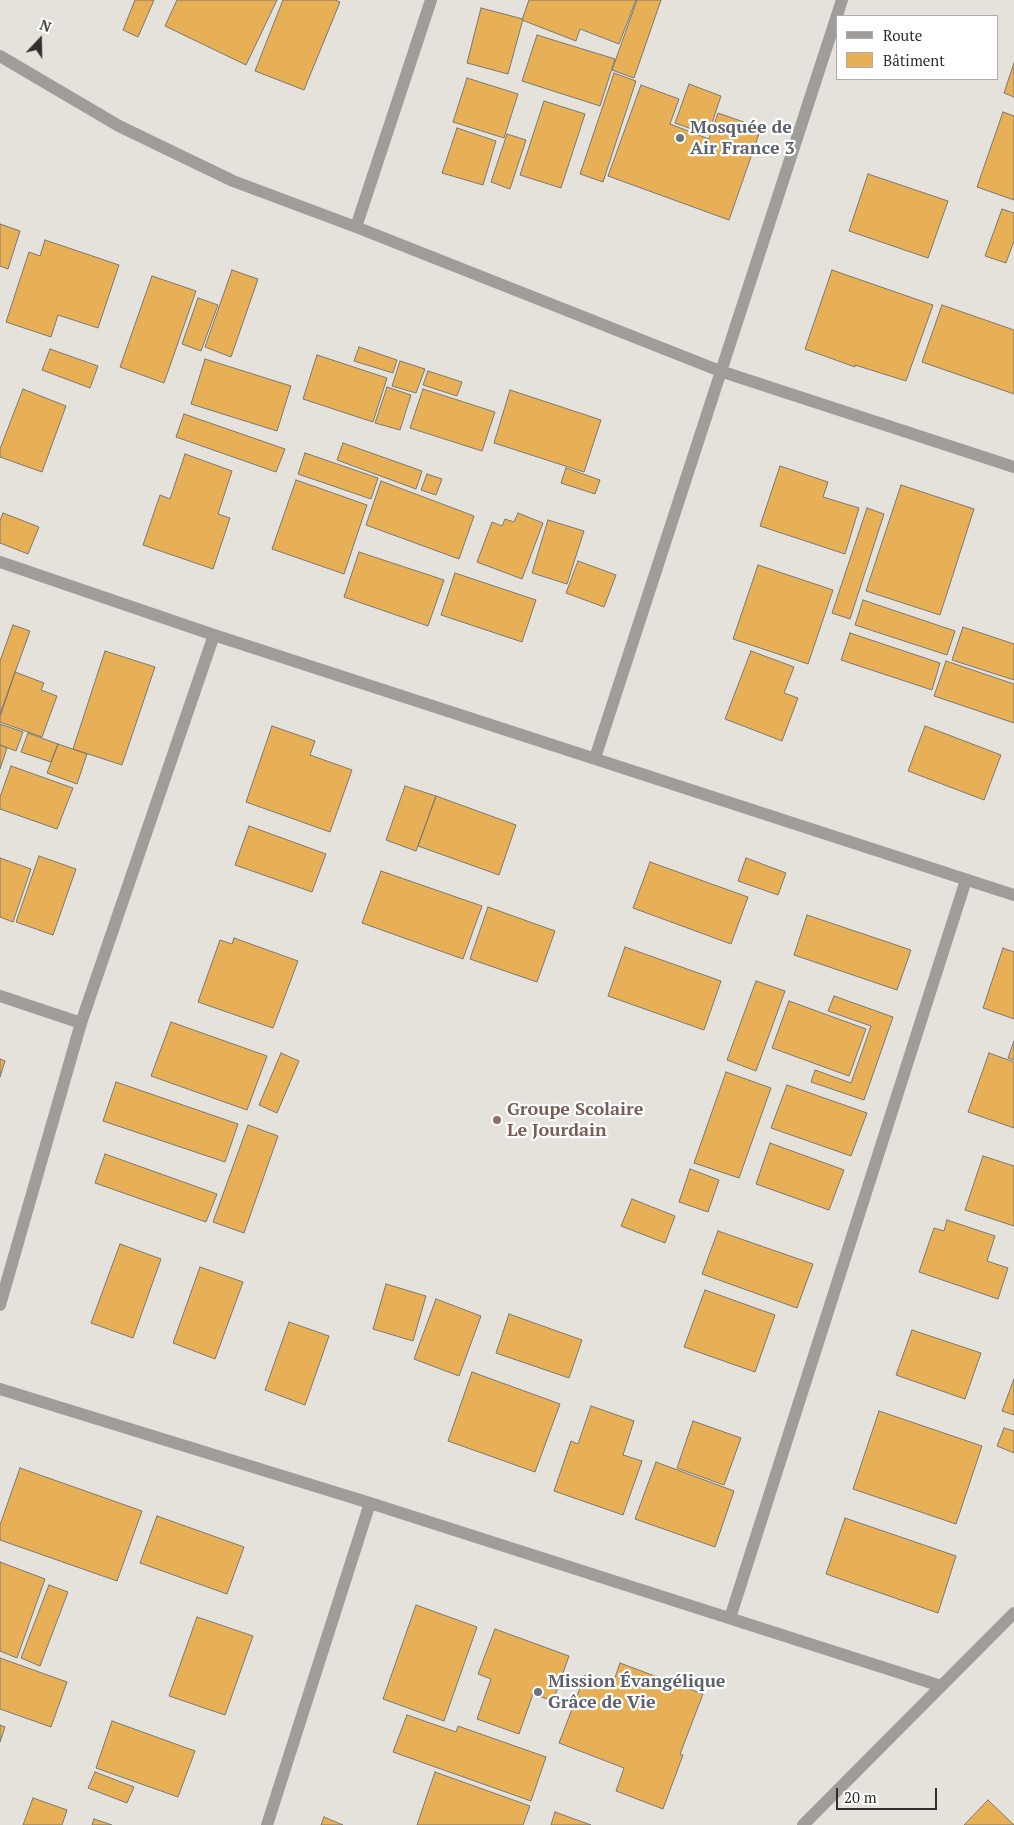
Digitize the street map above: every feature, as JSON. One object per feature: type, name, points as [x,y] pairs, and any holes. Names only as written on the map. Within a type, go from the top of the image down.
[{"type":"street","points":[[356,227],[431,0]]},
{"type":"street","points":[[837,15],[842,0]]},
{"type":"street","points":[[595,758],[836,18]]},
{"type":"street","points":[[0,56],[127,130],[233,181],[356,227],[720,371],[1014,467]]},
{"type":"street","points":[[0,562],[214,635],[1014,895]]},
{"type":"street","points":[[0,1305],[81,1022],[214,635]]},
{"type":"street","points":[[730,1618],[966,880]]},
{"type":"street","points":[[0,996],[81,1022]]},
{"type":"street","points":[[0,1389],[370,1503],[941,1686]]},
{"type":"street","points":[[267,1825],[370,1503]]},
{"type":"street","points":[[803,1825],[1014,1614]]},
{"type":"building","points":[[135,0],[154,0],[138,37],[123,30]]},
{"type":"building","points":[[177,0],[277,0],[246,65],[165,26]]},
{"type":"building","points":[[283,0],[335,0],[340,2],[304,90],[255,71]]},
{"type":"building","points":[[529,0],[636,0],[619,44],[580,29],[576,41],[522,20]]},
{"type":"building","points":[[637,0],[661,0],[634,78],[612,70]]},
{"type":"building","points":[[481,8],[523,19],[508,74],[467,63]]},
{"type":"building","points":[[537,35],[615,59],[600,106],[522,81]]},
{"type":"building","points":[[1014,63],[1014,97],[1004,93]]},
{"type":"building","points":[[614,73],[636,81],[603,182],[580,174]]},
{"type":"building","points":[[467,78],[518,94],[504,138],[453,122]]},
{"type":"building","points":[[689,84],[721,96],[708,135],[675,123]]},
{"type":"building","points":[[641,85],[679,99],[670,124],[709,139],[718,113],[761,128],[729,220],[608,176]]},
{"type":"building","points":[[544,101],[585,114],[561,188],[520,175]]},
{"type":"building","points":[[1003,112],[1014,116],[1014,200],[977,187]]},
{"type":"building","points":[[457,128],[496,141],[483,185],[442,173]]},
{"type":"building","points":[[507,134],[526,140],[510,189],[491,182]]},
{"type":"building","points":[[868,174],[948,201],[928,258],[849,231]]},
{"type":"building","points":[[1002,209],[1014,213],[1014,241],[1006,263],[985,256]]},
{"type":"building","points":[[0,224],[20,231],[8,269],[0,266]]},
{"type":"building","points":[[45,240],[119,265],[98,328],[58,315],[51,337],[6,322],[29,252],[40,256]]},
{"type":"building","points":[[232,270],[258,279],[231,357],[205,347]]},
{"type":"building","points":[[832,270],[933,305],[906,381],[855,365],[855,367],[805,349]]},
{"type":"building","points":[[152,276],[196,291],[164,383],[120,367]]},
{"type":"building","points":[[198,298],[218,305],[201,351],[182,344]]},
{"type":"building","points":[[942,305],[1014,330],[1014,394],[922,362]]},
{"type":"building","points":[[359,347],[397,360],[393,373],[354,361]]},
{"type":"building","points":[[50,349],[98,366],[90,388],[42,370]]},
{"type":"building","points":[[317,355],[387,378],[373,422],[303,399]]},
{"type":"building","points":[[205,359],[291,386],[277,431],[191,404]]},
{"type":"building","points":[[400,361],[425,369],[416,393],[392,386]]},
{"type":"building","points":[[428,371],[462,382],[457,396],[423,385]]},
{"type":"building","points":[[387,387],[411,395],[400,430],[375,423]]},
{"type":"building","points":[[23,389],[66,406],[42,472],[0,457],[0,449]]},
{"type":"building","points":[[423,389],[495,412],[482,451],[410,428]]},
{"type":"building","points":[[510,390],[601,420],[584,472],[494,443]]},
{"type":"building","points":[[184,414],[285,449],[276,472],[176,437]]},
{"type":"building","points":[[343,443],[422,471],[416,489],[337,460]]},
{"type":"building","points":[[305,453],[378,478],[371,499],[298,474]]},
{"type":"building","points":[[185,454],[232,471],[218,514],[230,518],[213,569],[143,545],[160,495],[170,499]]},
{"type":"building","points":[[780,466],[828,482],[823,497],[859,508],[845,554],[760,526]]},
{"type":"building","points":[[566,468],[600,480],[595,494],[561,483]]},
{"type":"building","points":[[427,474],[442,479],[436,495],[421,490]]},
{"type":"building","points":[[296,480],[367,505],[344,574],[272,549]]},
{"type":"building","points":[[381,481],[474,516],[459,559],[366,525]]},
{"type":"building","points":[[901,485],[974,509],[940,615],[866,591]]},
{"type":"building","points":[[867,508],[884,514],[850,619],[832,613]]},
{"type":"building","points":[[3,513],[39,527],[28,554],[0,543],[0,521]]},
{"type":"building","points":[[518,513],[543,523],[522,579],[477,562],[492,522],[502,526],[505,519],[514,522]]},
{"type":"building","points":[[548,520],[584,531],[567,584],[532,573]]},
{"type":"building","points":[[359,552],[444,580],[428,626],[344,597]]},
{"type":"building","points":[[578,561],[616,575],[604,607],[566,593]]},
{"type":"building","points":[[758,565],[833,590],[808,664],[733,639]]},
{"type":"building","points":[[455,573],[536,600],[522,642],[441,615]]},
{"type":"building","points":[[863,600],[955,631],[947,655],[855,625]]},
{"type":"building","points":[[13,625],[30,631],[0,714],[0,661]]},
{"type":"building","points":[[963,627],[1014,644],[1014,680],[952,660]]},
{"type":"building","points":[[850,633],[940,663],[932,690],[841,660]]},
{"type":"building","points":[[105,651],[155,667],[122,765],[73,749]]},
{"type":"building","points":[[751,651],[794,667],[784,693],[798,698],[782,741],[725,719]]},
{"type":"building","points":[[946,661],[1014,684],[1014,723],[934,696]]},
{"type":"building","points":[[15,672],[44,683],[41,690],[57,696],[42,737],[0,722]]},
{"type":"building","points":[[0,724],[23,732],[16,751],[0,745]]},
{"type":"building","points":[[272,726],[315,741],[310,755],[352,770],[330,832],[246,802]]},
{"type":"building","points":[[925,726],[1001,755],[984,800],[908,771]]},
{"type":"building","points":[[28,733],[58,744],[51,762],[21,752]]},
{"type":"building","points":[[58,744],[87,754],[77,784],[47,773]]},
{"type":"building","points":[[0,745],[7,748],[0,769]]},
{"type":"building","points":[[11,766],[73,788],[57,829],[0,809],[0,797]]},
{"type":"building","points":[[405,786],[436,796],[416,851],[386,840]]},
{"type":"building","points":[[436,796],[516,825],[499,875],[418,846]]},
{"type":"building","points":[[249,826],[326,854],[312,892],[235,865]]},
{"type":"building","points":[[39,856],[76,869],[53,935],[16,922]]},
{"type":"building","points":[[0,858],[31,869],[13,922],[0,917]]},
{"type":"building","points":[[746,858],[786,873],[778,895],[738,881]]},
{"type":"building","points":[[650,862],[748,897],[731,944],[633,908]]},
{"type":"building","points":[[381,871],[482,906],[463,959],[362,923]]},
{"type":"building","points":[[488,907],[555,931],[537,982],[470,959]]},
{"type":"building","points":[[807,915],[911,950],[897,990],[794,955]]},
{"type":"building","points":[[234,938],[298,961],[273,1028],[198,1002],[220,940],[232,944]]},
{"type":"building","points":[[625,947],[721,981],[704,1030],[608,996]]},
{"type":"building","points":[[1003,948],[1014,952],[1014,1019],[983,1008]]},
{"type":"building","points":[[756,981],[785,991],[756,1071],[727,1060]]},
{"type":"building","points":[[834,996],[893,1017],[864,1100],[811,1082],[815,1070],[851,1083],[871,1026],[828,1011]]},
{"type":"building","points":[[789,1001],[866,1029],[849,1076],[772,1048]]},
{"type":"building","points":[[171,1022],[267,1056],[247,1110],[151,1076]]},
{"type":"building","points":[[1014,1041],[1014,1060],[1008,1058]]},
{"type":"building","points":[[281,1053],[299,1061],[277,1113],[259,1105]]},
{"type":"building","points":[[989,1053],[1014,1062],[1014,1128],[968,1112]]},
{"type":"building","points":[[0,1059],[5,1061],[0,1077]]},
{"type":"building","points":[[726,1072],[771,1088],[739,1178],[694,1163]]},
{"type":"building","points":[[116,1082],[238,1124],[225,1162],[103,1121]]},
{"type":"building","points":[[787,1085],[867,1113],[851,1156],[771,1128]]},
{"type":"building","points":[[248,1125],[278,1136],[244,1233],[213,1222]]},
{"type":"building","points":[[770,1143],[844,1170],[829,1210],[756,1184]]},
{"type":"building","points":[[105,1154],[217,1194],[206,1222],[95,1183]]},
{"type":"building","points":[[983,1156],[1014,1166],[1014,1226],[965,1210]]},
{"type":"building","points":[[690,1169],[719,1180],[708,1212],[679,1202]]},
{"type":"building","points":[[632,1199],[675,1216],[665,1243],[621,1226]]},
{"type":"building","points":[[947,1220],[995,1236],[987,1261],[1008,1268],[998,1299],[919,1272],[934,1228],[944,1231]]},
{"type":"building","points":[[718,1231],[813,1264],[797,1308],[702,1274]]},
{"type":"building","points":[[120,1244],[161,1259],[133,1338],[91,1323]]},
{"type":"building","points":[[200,1267],[243,1282],[215,1359],[173,1343]]},
{"type":"building","points":[[386,1284],[426,1296],[413,1341],[373,1329]]},
{"type":"building","points":[[705,1290],[775,1315],[755,1372],[684,1347]]},
{"type":"building","points":[[436,1299],[481,1316],[459,1376],[414,1359]]},
{"type":"building","points":[[509,1314],[582,1340],[569,1378],[496,1353]]},
{"type":"building","points":[[289,1322],[329,1336],[305,1405],[265,1390]]},
{"type":"building","points":[[912,1330],[981,1353],[965,1399],[896,1375]]},
{"type":"building","points":[[472,1372],[560,1404],[535,1472],[448,1441]]},
{"type":"building","points":[[1014,1379],[1014,1415],[1002,1411]]},
{"type":"building","points":[[591,1406],[634,1421],[623,1455],[642,1461],[623,1515],[554,1491],[571,1441],[578,1444]]},
{"type":"building","points":[[879,1411],[982,1446],[956,1524],[853,1489]]},
{"type":"building","points":[[693,1421],[741,1438],[724,1485],[677,1468]]},
{"type":"building","points":[[1004,1428],[1014,1431],[1014,1453],[997,1446]]},
{"type":"building","points":[[656,1462],[734,1491],[715,1547],[635,1519]]},
{"type":"building","points":[[20,1468],[142,1511],[117,1581],[0,1540],[0,1525]]},
{"type":"building","points":[[157,1516],[244,1547],[227,1594],[140,1563]]},
{"type":"building","points":[[845,1518],[956,1556],[938,1613],[826,1574]]},
{"type":"building","points":[[0,1562],[45,1579],[17,1658],[0,1651]]},
{"type":"building","points":[[49,1585],[68,1592],[40,1666],[21,1658]]},
{"type":"building","points":[[416,1605],[477,1627],[444,1721],[383,1699]]},
{"type":"building","points":[[197,1617],[253,1636],[225,1715],[169,1696]]},
{"type":"building","points":[[495,1629],[569,1656],[553,1701],[533,1694],[519,1734],[477,1719],[491,1679],[478,1674]]},
{"type":"building","points":[[0,1658],[67,1682],[51,1727],[0,1709]]},
{"type":"building","points":[[620,1663],[703,1694],[680,1754],[683,1755],[663,1809],[616,1791],[624,1768],[559,1743],[585,1675],[612,1686]]},
{"type":"building","points":[[407,1715],[456,1732],[458,1726],[546,1757],[531,1801],[393,1752]]},
{"type":"building","points":[[112,1721],[195,1751],[178,1797],[96,1768]]},
{"type":"building","points":[[0,1725],[5,1727],[0,1742]]},
{"type":"building","points":[[95,1772],[134,1787],[127,1803],[88,1788]]},
{"type":"building","points":[[435,1772],[530,1806],[523,1825],[417,1825]]},
{"type":"building","points":[[33,1798],[67,1810],[62,1825],[23,1825]]},
{"type":"building","points":[[988,1800],[1014,1825],[964,1825]]},
{"type":"building","points":[[555,1812],[591,1825],[551,1825]]},
{"type":"building","points":[[324,1817],[343,1825],[321,1825]]},
{"type":"building","points":[[94,1819],[112,1825],[92,1825]]},
{"type":"place","name":"Mosquée de Air France 3","points":[[680,138]]},
{"type":"place","name":"Groupe Scolaire Le Jourdain","points":[[497,1120]]},
{"type":"place","name":"Mission Évangélique Grâce de Vie","points":[[538,1692]]}]
